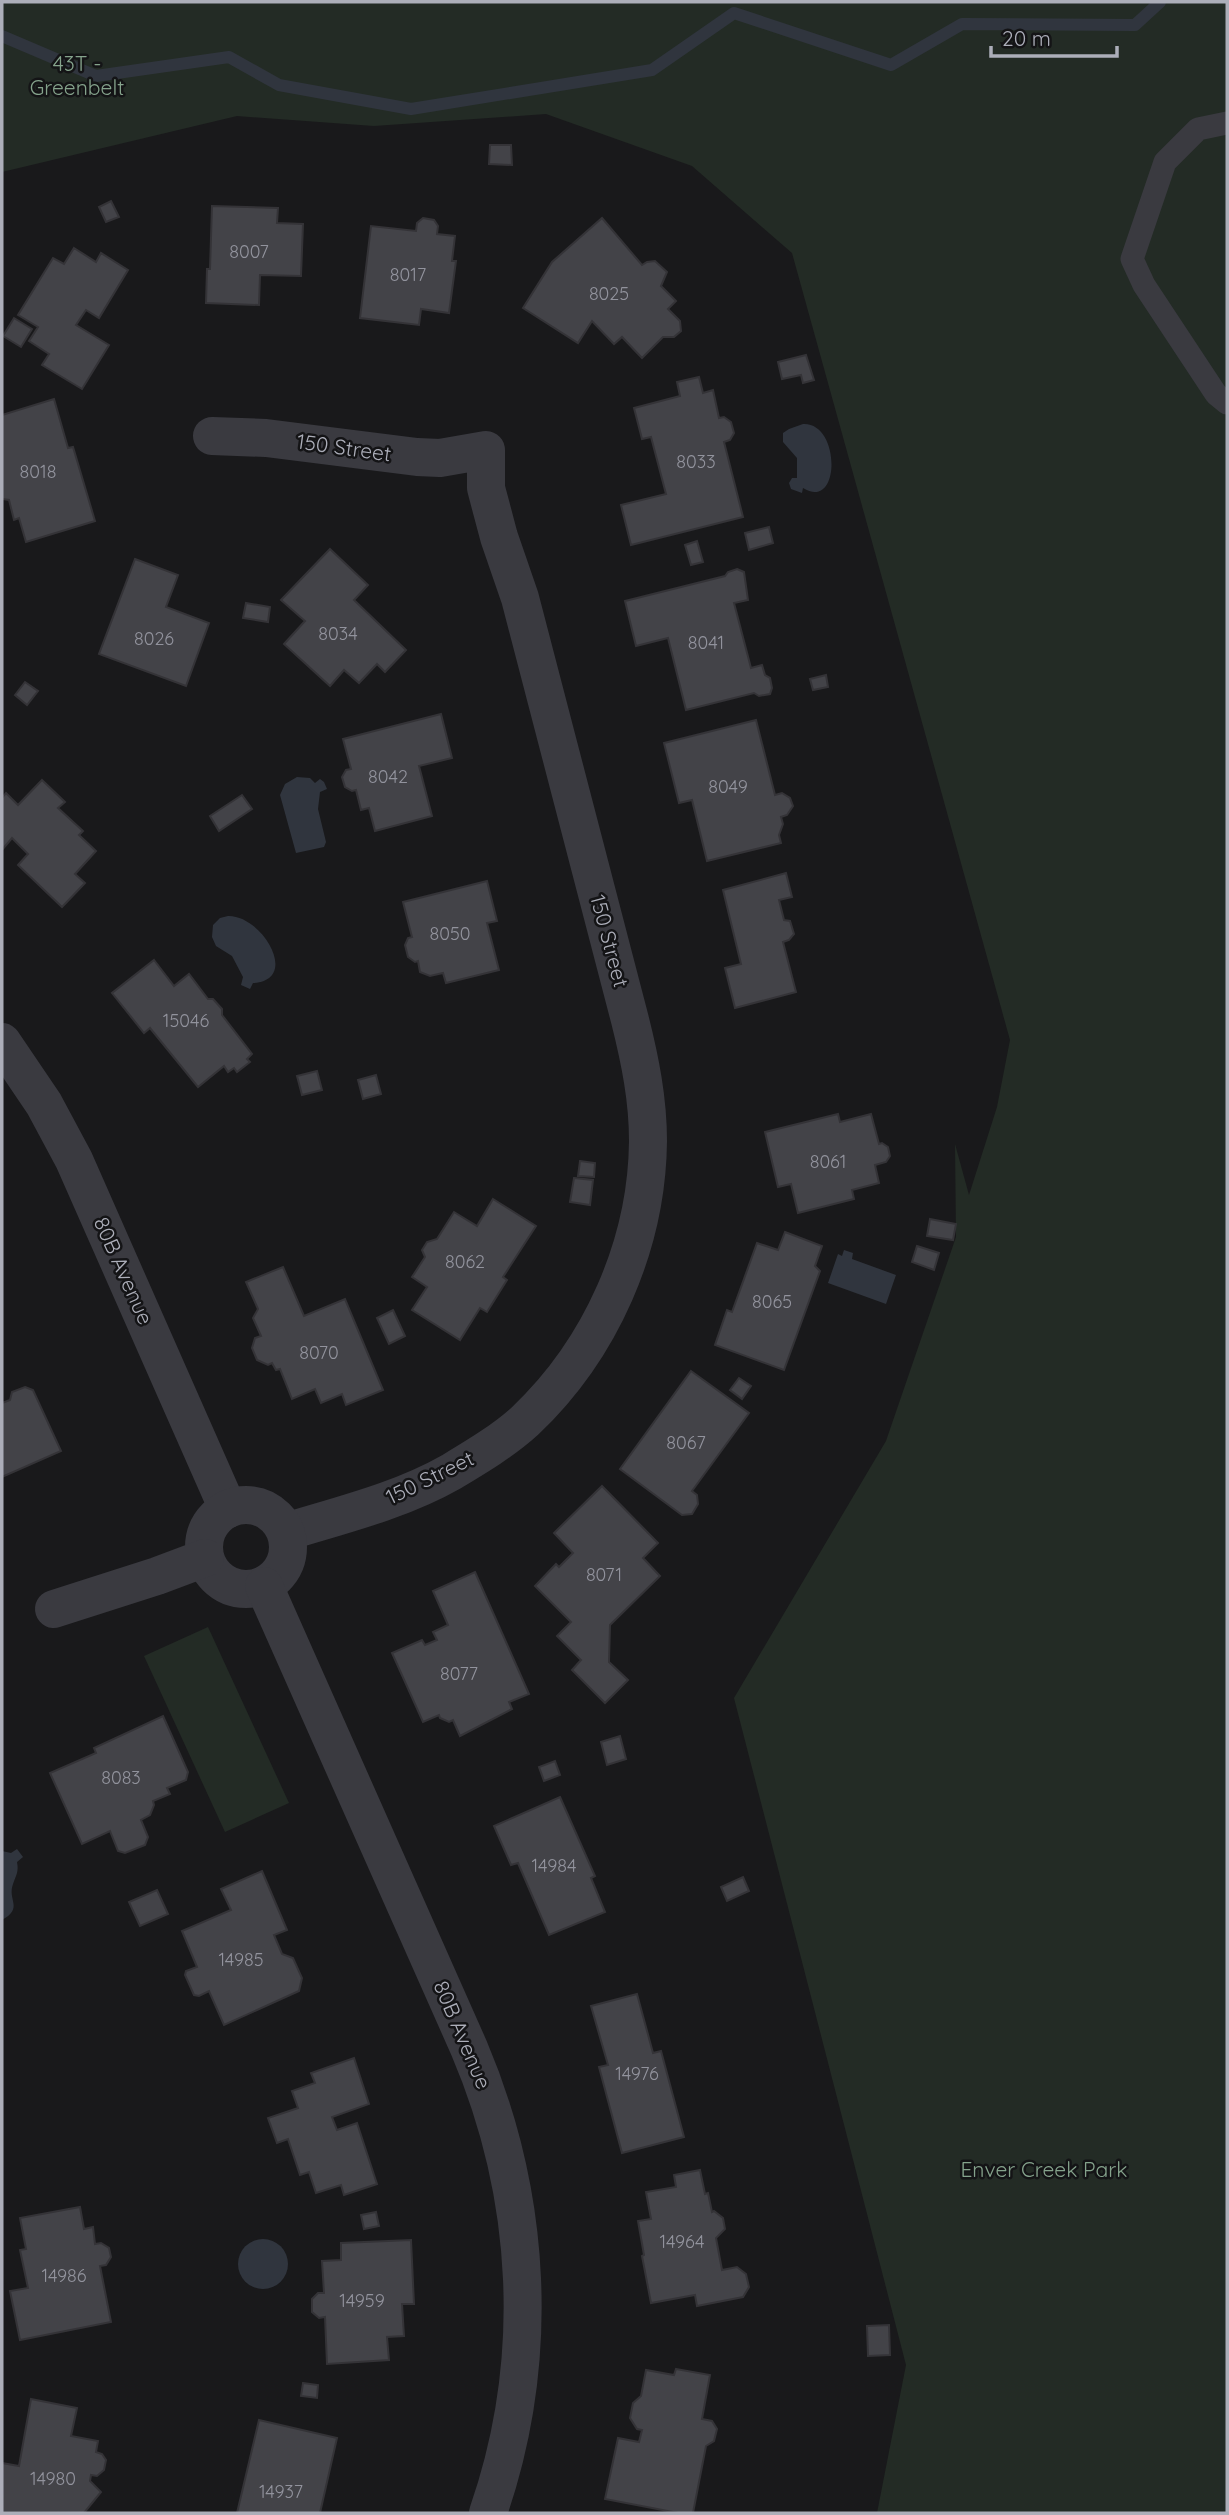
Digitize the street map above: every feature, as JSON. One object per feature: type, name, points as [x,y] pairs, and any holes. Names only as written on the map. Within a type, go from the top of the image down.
[{"type":"street","name":"150 Street","points":[[212,436],[278,439],[417,457],[440,458],[486,450],[486,488],[520,598],[630,1020],[643,1080],[648,1124],[645,1188],[622,1277],[588,1344],[544,1401],[507,1435],[449,1473],[382,1502],[286,1532]]},
{"type":"street","name":"80B Avenue","points":[[2,1042],[44,1104],[74,1160],[228,1509]]},
{"type":"street","points":[[241,1505],[263,1508],[279,1520],[286,1532],[288,1545],[283,1569],[264,1586],[240,1589],[228,1586],[218,1579],[205,1558],[204,1546],[211,1524],[228,1509],[241,1505]]},
{"type":"street","points":[[54,1609],[205,1558]]},
{"type":"street","name":"80B Avenue","points":[[264,1586],[469,2048],[483,2081],[506,2154],[522,2255],[523,2326],[514,2411],[502,2470],[488,2513]]},
{"type":"lane","points":[[1227,123],[1198,130],[1165,162],[1132,259],[1144,285],[1216,394],[1227,403]]},
{"type":"green space","points":[[2,2],[1227,2],[1227,2513],[877,2513],[906,2365],[734,1698],[886,1441],[956,1237],[955,1144],[969,1195],[997,1107],[1010,1040],[792,253],[692,166],[546,114],[374,126],[237,116],[2,172]]},
{"type":"green space","points":[[208,1627],[289,1803],[225,1832],[144,1656]]},
{"type":"shaded area","points":[[803,424],[815,427],[830,450],[830,478],[824,488],[815,492],[803,488],[802,493],[791,489],[789,483],[792,478],[797,478],[797,458],[783,442],[783,433]]},
{"type":"shaded area","points":[[297,777],[310,778],[315,783],[320,779],[327,789],[320,792],[318,809],[326,842],[324,847],[296,853],[280,795],[285,784]]},
{"type":"shaded area","points":[[220,918],[241,918],[264,936],[275,960],[274,971],[267,979],[253,983],[250,989],[241,985],[243,977],[232,956],[216,946],[212,937],[213,925]]},
{"type":"shaded area","points":[[844,1250],[853,1253],[852,1259],[896,1275],[886,1304],[828,1283],[838,1254],[842,1256]]},
{"type":"shaded area","points":[[17,1849],[23,1857],[17,1862],[12,1890],[14,1908],[9,1916],[2,1920],[2,1851],[11,1853]]},
{"type":"shaded area","points":[[263,2239],[281,2246],[288,2264],[281,2282],[263,2289],[245,2282],[238,2264],[245,2246]]},
{"type":"building","points":[[490,145],[511,145],[512,165],[489,164]]},
{"type":"building","points":[[111,201],[119,217],[106,222],[99,207]]},
{"type":"building","points":[[212,206],[278,208],[277,223],[303,224],[301,276],[260,275],[259,305],[206,303]]},
{"type":"building","points":[[423,218],[434,220],[438,226],[437,234],[455,236],[452,261],[456,261],[449,313],[421,309],[419,325],[360,318],[371,226],[416,231],[417,223]]},
{"type":"building","points":[[602,218],[642,265],[655,261],[667,272],[661,286],[676,301],[668,309],[680,321],[681,331],[674,337],[663,337],[642,358],[622,337],[614,344],[592,321],[578,343],[523,308],[552,262]]},
{"type":"building","points":[[74,248],[96,262],[101,253],[128,270],[99,318],[86,310],[76,325],[109,345],[82,389],[42,365],[49,354],[29,341],[38,327],[18,315],[53,258],[64,264]]},
{"type":"building","points":[[14,318],[32,329],[21,347],[3,336]]},
{"type":"building","points":[[806,355],[814,380],[803,383],[801,375],[782,379],[778,362]]},
{"type":"building","points":[[699,377],[703,393],[713,390],[719,418],[724,417],[731,422],[734,433],[730,440],[724,442],[743,517],[631,545],[621,505],[666,494],[651,437],[642,439],[634,408],[680,396],[677,382]]},
{"type":"building","points":[[54,399],[68,448],[73,447],[95,521],[26,542],[19,518],[14,520],[9,500],[2,499],[2,415]]},
{"type":"building","points":[[769,527],[773,543],[749,550],[745,533]]},
{"type":"building","points":[[697,541],[703,562],[691,565],[685,545]]},
{"type":"building","points":[[330,549],[368,585],[354,600],[406,650],[385,672],[377,664],[359,683],[344,670],[330,686],[284,644],[305,621],[281,600]]},
{"type":"building","points":[[135,559],[178,575],[166,607],[209,623],[186,686],[99,654]]},
{"type":"building","points":[[737,569],[744,572],[748,600],[734,603],[751,668],[762,665],[765,675],[770,678],[770,694],[759,696],[754,693],[686,710],[668,638],[636,646],[625,601],[725,576]]},
{"type":"building","points":[[246,603],[270,607],[268,622],[243,618]]},
{"type":"building","points":[[826,675],[828,687],[813,690],[810,679]]},
{"type":"building","points":[[25,682],[38,691],[27,705],[15,695]]},
{"type":"building","points":[[441,714],[452,758],[419,766],[432,816],[375,831],[369,808],[361,810],[356,790],[345,787],[342,777],[346,770],[351,769],[343,739]]},
{"type":"building","points":[[756,720],[775,795],[782,793],[790,798],[793,806],[787,815],[781,817],[781,843],[707,861],[692,800],[679,803],[664,743]]},
{"type":"building","points":[[42,780],[65,802],[58,808],[83,831],[79,835],[96,851],[75,874],[85,883],[62,907],[18,865],[28,854],[12,838],[2,850],[2,798],[6,793],[18,805]]},
{"type":"building","points":[[242,795],[252,809],[219,831],[210,816]]},
{"type":"building","points":[[786,873],[792,897],[779,900],[784,920],[790,921],[794,934],[783,942],[796,992],[735,1008],[725,968],[741,964],[723,890]]},
{"type":"building","points":[[487,881],[497,921],[487,923],[499,970],[446,983],[443,973],[430,976],[420,972],[418,961],[408,957],[405,945],[408,938],[412,937],[403,902]]},
{"type":"building","points":[[154,960],[174,986],[189,974],[208,999],[213,999],[252,1054],[247,1059],[250,1062],[237,1072],[234,1068],[228,1072],[224,1066],[198,1087],[150,1028],[144,1033],[112,993]]},
{"type":"building","points":[[317,1071],[322,1090],[302,1095],[297,1076]]},
{"type":"building","points":[[376,1075],[381,1094],[363,1099],[358,1080]]},
{"type":"building","points":[[838,1114],[840,1122],[871,1114],[879,1144],[888,1147],[890,1156],[886,1162],[875,1165],[879,1183],[852,1190],[854,1199],[798,1213],[791,1184],[778,1187],[765,1132]]},
{"type":"building","points":[[580,1161],[595,1163],[594,1177],[578,1176]]},
{"type":"building","points":[[574,1178],[593,1180],[590,1205],[570,1202]]},
{"type":"building","points":[[493,1199],[536,1226],[503,1277],[507,1280],[487,1312],[480,1308],[460,1340],[412,1310],[427,1287],[412,1277],[425,1257],[422,1250],[427,1242],[437,1239],[454,1212],[477,1226]]},
{"type":"building","points":[[930,1219],[956,1224],[953,1240],[927,1236]]},
{"type":"building","points":[[785,1232],[822,1246],[815,1266],[820,1271],[784,1370],[715,1345],[727,1310],[732,1312],[757,1243],[778,1250]]},
{"type":"building","points":[[917,1246],[939,1253],[934,1270],[912,1262]]},
{"type":"building","points":[[283,1267],[304,1316],[345,1299],[383,1390],[346,1405],[342,1394],[321,1403],[315,1389],[292,1399],[280,1369],[276,1370],[272,1363],[268,1365],[257,1360],[252,1348],[255,1338],[261,1336],[253,1318],[258,1309],[246,1282]]},
{"type":"building","points":[[393,1310],[405,1336],[389,1344],[377,1318]]},
{"type":"building","points":[[691,1371],[749,1413],[692,1491],[697,1495],[698,1504],[692,1514],[682,1515],[620,1469]]},
{"type":"building","points":[[739,1378],[751,1386],[742,1399],[730,1390]]},
{"type":"building","points":[[25,1387],[33,1390],[61,1451],[2,1477],[2,1403],[10,1400],[12,1392]]},
{"type":"building","points":[[602,1486],[658,1543],[643,1558],[660,1576],[610,1625],[609,1662],[628,1680],[605,1703],[572,1670],[581,1660],[557,1636],[571,1622],[535,1586],[556,1564],[559,1567],[573,1553],[554,1533]]},
{"type":"building","points":[[475,1572],[529,1694],[509,1702],[512,1709],[460,1736],[453,1720],[449,1722],[439,1715],[423,1722],[392,1653],[422,1640],[425,1645],[437,1640],[433,1632],[448,1625],[433,1591]]},
{"type":"building","points":[[163,1716],[188,1772],[186,1780],[167,1788],[170,1794],[153,1801],[150,1815],[141,1820],[148,1837],[145,1845],[125,1853],[118,1851],[110,1831],[82,1844],[50,1773],[96,1753],[94,1748]]},
{"type":"building","points":[[620,1736],[626,1759],[607,1765],[601,1742]]},
{"type":"building","points":[[555,1761],[560,1775],[544,1781],[539,1767]]},
{"type":"building","points":[[560,1797],[595,1876],[591,1878],[605,1912],[549,1935],[518,1863],[511,1865],[494,1826]]},
{"type":"building","points":[[262,1871],[287,1930],[274,1935],[282,1954],[293,1958],[302,1978],[299,1991],[224,2025],[209,1991],[199,1996],[194,1995],[185,1975],[186,1971],[197,1967],[182,1931],[231,1910],[221,1889]]},
{"type":"building","points":[[743,1877],[749,1891],[727,1901],[721,1887]]},
{"type":"building","points":[[157,1890],[168,1914],[140,1926],[129,1902]]},
{"type":"building","points":[[637,1994],[653,2053],[661,2051],[684,2137],[622,2153],[599,2067],[608,2065],[591,2006]]},
{"type":"building","points":[[354,2058],[369,2104],[332,2117],[337,2130],[357,2123],[377,2184],[344,2195],[341,2185],[316,2193],[309,2172],[300,2175],[288,2139],[277,2143],[268,2118],[298,2108],[292,2091],[315,2083],[311,2073]]},
{"type":"building","points":[[700,2170],[712,2212],[723,2218],[725,2229],[716,2238],[722,2270],[737,2267],[746,2274],[749,2287],[743,2297],[697,2306],[695,2295],[651,2303],[638,2221],[651,2219],[646,2192],[676,2187],[674,2175]]},
{"type":"building","points":[[80,2207],[84,2229],[93,2227],[95,2244],[101,2243],[109,2248],[111,2257],[106,2265],[100,2266],[111,2322],[20,2340],[10,2291],[28,2288],[20,2250],[26,2249],[20,2218]]},
{"type":"building","points":[[376,2212],[379,2226],[364,2229],[361,2215]]},
{"type":"building","points":[[411,2240],[414,2304],[402,2304],[404,2336],[387,2337],[389,2360],[327,2364],[325,2317],[319,2318],[312,2312],[312,2299],[318,2293],[324,2293],[322,2261],[341,2260],[341,2243]]},
{"type":"building","points":[[889,2325],[890,2355],[868,2356],[867,2326]]},
{"type":"building","points":[[676,2369],[710,2375],[702,2419],[712,2421],[717,2429],[714,2441],[706,2446],[693,2513],[678,2513],[605,2499],[618,2438],[639,2442],[642,2430],[637,2429],[630,2418],[633,2403],[641,2396],[646,2370],[674,2375]]},
{"type":"building","points":[[303,2383],[318,2385],[317,2398],[301,2396]]},
{"type":"building","points":[[31,2399],[77,2408],[71,2436],[98,2441],[96,2452],[102,2454],[106,2460],[104,2470],[97,2476],[91,2475],[90,2481],[101,2492],[84,2513],[2,2512],[2,2463],[19,2466]]},
{"type":"building","points":[[259,2420],[337,2438],[320,2513],[237,2513]]},
{"type":"waterway","points":[[2,36],[96,76],[229,57],[279,85],[411,109],[652,70],[734,13],[891,65],[962,24],[1135,25],[1160,2]]},
{"type":"park label","name":"43T - Greenbelt","points":[[77,76]]},
{"type":"park label","name":"Enver Creek Park","points":[[1044,2170]]}]
